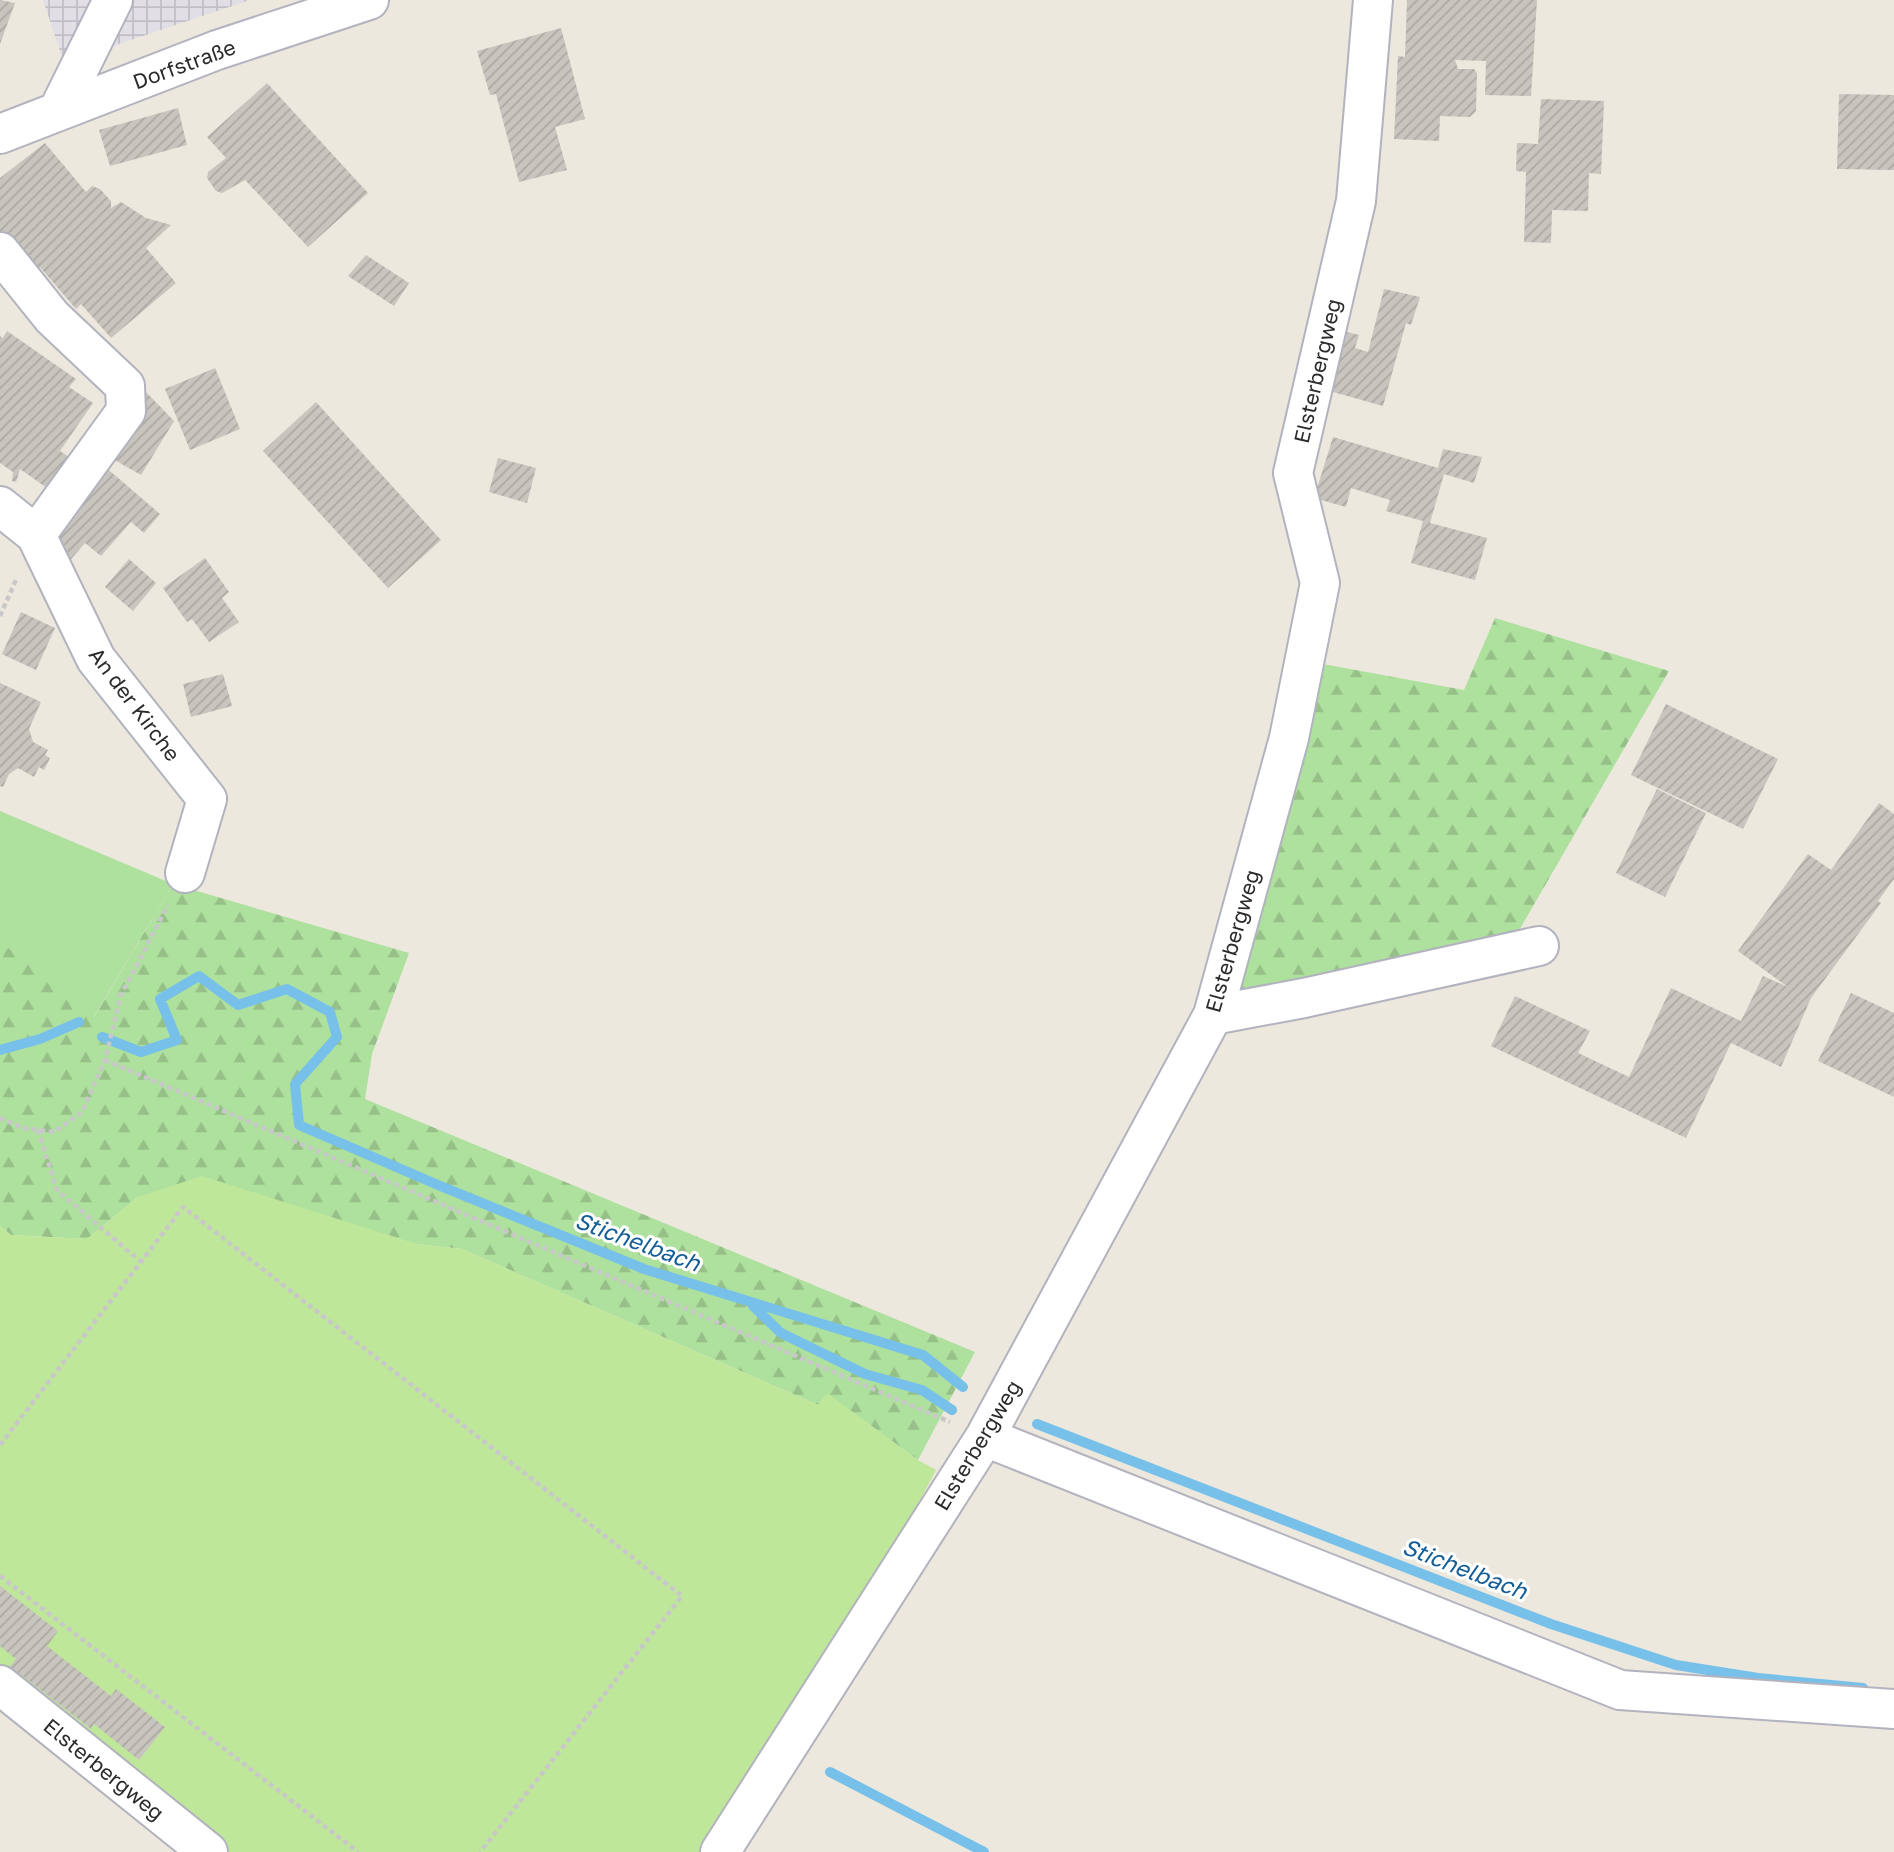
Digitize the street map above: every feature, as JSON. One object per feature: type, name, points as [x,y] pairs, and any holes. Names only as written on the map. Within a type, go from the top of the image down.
[{"type":"street","points":[[58,111],[113,0]]},
{"type":"street","name":"Dorfstraße","points":[[0,134],[218,50],[369,0]]},
{"type":"street","name":"Elsterbergweg","points":[[720,1852],[985,1437],[1213,1015],[1289,738],[1320,583],[1293,474],[1356,201],[1373,0]]},
{"type":"street","points":[[0,252],[52,317],[125,386],[126,411],[36,535]]},
{"type":"street","name":"An der Kirche","points":[[0,506],[36,535],[96,659],[207,799],[185,873]]},
{"type":"street","points":[[1213,1015],[1304,998],[1539,946]]},
{"type":"street","points":[[985,1437],[1620,1690],[1894,1709]]},
{"type":"street","name":"Elsterbergweg","points":[[0,1685],[208,1852]]},
{"type":"path","points":[[0,1118],[23,1128],[54,1132],[82,1112],[105,1060],[121,995],[185,873]]},
{"type":"path","points":[[105,1060],[985,1437]]},
{"type":"path","points":[[38,1130],[57,1190],[141,1262]]},
{"type":"path","points":[[0,1445],[183,1207],[682,1596],[480,1852]]},
{"type":"path","points":[[0,1576],[358,1852]]},
{"type":"shaded area","points":[[43,0],[250,0],[119,44],[66,69]]},
{"type":"green space","points":[[1495,618],[1669,671],[1518,932],[1221,1008],[1323,664],[1464,690]]},
{"type":"green space","points":[[0,811],[173,884],[93,1018],[0,941]]},
{"type":"green space","points":[[173,884],[409,953],[372,1054],[365,1099],[975,1352],[918,1460],[827,1394],[818,1405],[462,1249],[417,1244],[138,1197],[87,1239],[11,1235],[0,1226],[0,941],[94,1017]]},
{"type":"green space","points":[[202,1176],[417,1244],[462,1249],[818,1405],[827,1393],[918,1460],[936,1470],[868,1598],[706,1852],[229,1852],[0,1669],[0,1226],[11,1235],[87,1239],[138,1197]]},
{"type":"building","points":[[0,0],[15,3],[0,44]]},
{"type":"building","points":[[1407,0],[1537,0],[1531,96],[1485,95],[1486,61],[1455,60],[1458,69],[1474,69],[1477,73],[1476,111],[1470,117],[1440,116],[1439,141],[1394,139],[1398,56],[1405,57]]},
{"type":"building","points":[[561,28],[585,119],[555,127],[567,170],[519,182],[496,94],[490,95],[477,51]]},
{"type":"building","points":[[267,83],[368,193],[308,247],[245,180],[222,193],[216,191],[207,178],[208,172],[226,158],[207,137]]},
{"type":"building","points":[[1839,94],[1894,95],[1894,170],[1837,169]]},
{"type":"building","points":[[1541,99],[1604,101],[1601,174],[1589,173],[1588,211],[1552,210],[1551,243],[1524,242],[1526,172],[1516,171],[1517,143],[1538,144]]},
{"type":"building","points":[[178,108],[187,145],[110,166],[99,130]]},
{"type":"building","points":[[45,143],[86,192],[92,186],[100,189],[111,201],[111,208],[121,202],[146,218],[171,225],[146,248],[176,283],[111,338],[81,304],[76,309],[40,267],[32,274],[0,236],[0,178]]},
{"type":"building","points":[[366,255],[409,283],[394,306],[348,276]]},
{"type":"building","points":[[1384,289],[1420,297],[1411,325],[1406,323],[1383,406],[1326,390],[1343,331],[1359,335],[1355,348],[1368,352]]},
{"type":"building","points":[[7,331],[76,379],[69,387],[93,403],[60,451],[69,457],[47,488],[20,469],[16,482],[12,481],[13,472],[0,463],[0,336],[3,338]]},
{"type":"building","points":[[215,368],[240,429],[190,450],[165,389]]},
{"type":"building","points":[[146,392],[174,421],[141,475],[106,455]]},
{"type":"building","points":[[316,402],[441,540],[388,588],[263,451]]},
{"type":"building","points":[[1333,437],[1438,468],[1443,449],[1482,457],[1474,483],[1444,474],[1430,523],[1487,538],[1475,580],[1411,563],[1423,521],[1386,511],[1390,500],[1351,488],[1346,507],[1314,498]]},
{"type":"building","points":[[498,458],[536,468],[527,503],[489,492]]},
{"type":"building","points":[[103,465],[160,514],[144,533],[131,522],[101,556],[85,543],[61,571],[45,537]]},
{"type":"building","points":[[205,558],[229,592],[222,598],[239,622],[209,642],[192,619],[187,622],[163,588]]},
{"type":"building","points":[[129,559],[156,583],[133,611],[105,587]]},
{"type":"building","points":[[21,612],[55,628],[36,670],[2,654]]},
{"type":"building","points":[[223,674],[232,706],[191,717],[183,684]]},
{"type":"building","points":[[0,683],[41,702],[29,729],[33,742],[48,750],[45,755],[50,758],[44,770],[39,767],[34,777],[18,768],[9,774],[3,787],[0,786]]},
{"type":"building","points":[[1666,704],[1778,759],[1743,829],[1631,775]]},
{"type":"building","points":[[1657,789],[1706,813],[1665,897],[1616,873]]},
{"type":"building","points":[[1879,803],[1894,814],[1894,879],[1878,901],[1881,903],[1811,998],[1781,1067],[1731,1043],[1686,1138],[1491,1046],[1515,996],[1590,1031],[1578,1053],[1629,1077],[1671,988],[1741,1021],[1763,976],[1788,987],[1738,951],[1808,854],[1831,870]]},
{"type":"building","points":[[1851,993],[1894,1013],[1894,1097],[1818,1061]]},
{"type":"building","points":[[0,1586],[58,1631],[47,1646],[111,1696],[116,1689],[165,1727],[139,1760],[94,1724],[91,1729],[9,1668],[16,1659],[0,1646]]},
{"type":"waterway","name":"Stichelbach","points":[[102,1037],[141,1052],[177,1040],[160,999],[199,976],[238,1005],[287,989],[330,1012],[337,1037],[295,1084],[299,1125],[644,1269],[923,1355],[963,1387]]},
{"type":"waterway","name":"Stichelbach","points":[[0,1050],[40,1039],[79,1022]]},
{"type":"waterway","points":[[753,1306],[781,1333],[865,1374],[922,1390],[952,1410]]},
{"type":"waterway","name":"Stichelbach","points":[[1037,1424],[1551,1624],[1676,1665],[1758,1678],[1863,1688]]},
{"type":"waterway","points":[[830,1772],[984,1852]]}]
